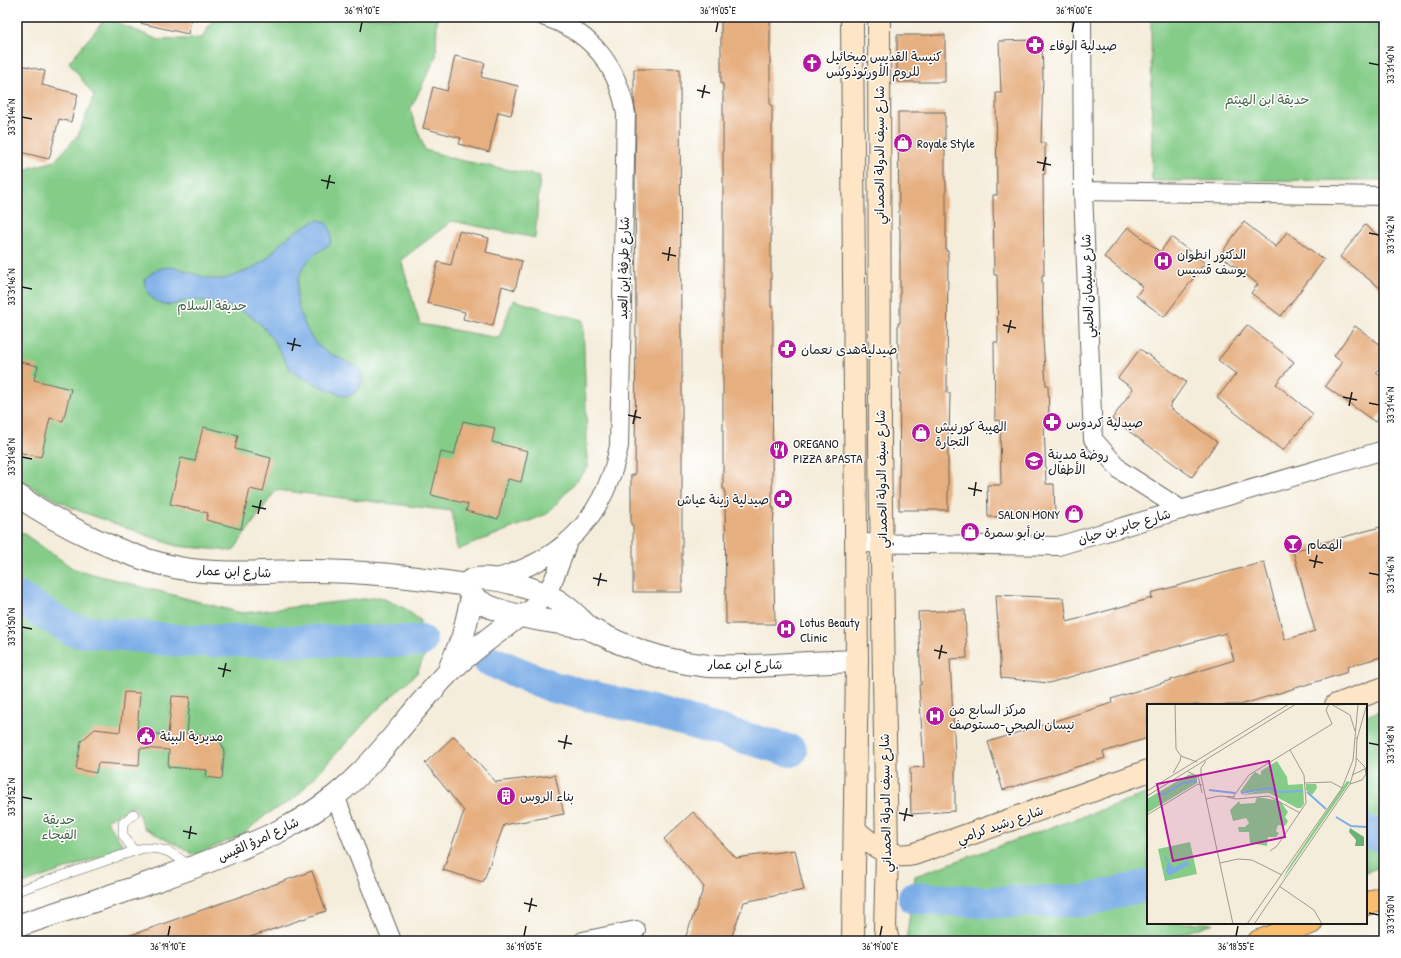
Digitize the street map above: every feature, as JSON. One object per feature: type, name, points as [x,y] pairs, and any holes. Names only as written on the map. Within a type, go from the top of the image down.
[{"type":"highway","points":[[1367,904],[1384,897]]},
{"type":"highway","points":[[1259,941],[1308,924]]},
{"type":"main road","name":"شارع سيف الدولة الحمداني","points":[[852,17],[857,543],[853,941]]},
{"type":"main road","name":"شارع سيف الدولة الحمداني","points":[[879,17],[880,439],[887,852],[885,928],[888,941]]},
{"type":"main road","points":[[1339,704],[1384,688]]},
{"type":"main road","name":"شارع رشيد كرامي","points":[[855,830],[868,842],[887,852],[898,855],[914,854],[1147,771]]},
{"type":"street","name":"شارع طرفة إبن العبد","points":[[493,579],[533,565],[551,555],[568,542],[585,522],[601,498],[612,473],[619,446],[626,114],[618,84],[612,70],[603,56],[580,34],[567,26],[545,17]]},
{"type":"street","name":"شارع سليمان الحلبي","points":[[1082,17],[1083,191],[1093,439],[1121,471],[1182,510]]},
{"type":"street","points":[[1083,191],[1384,196]]},
{"type":"street","name":"شارع جابر بن حيان","points":[[857,543],[1058,546],[1384,450]]},
{"type":"street","name":"شارع ابن عمار","points":[[17,495],[54,518],[84,534],[128,552],[179,568],[219,572],[257,573],[343,571],[429,579],[469,591],[489,607],[519,616],[591,630],[636,650],[677,661],[708,666],[732,667],[857,661]]},
{"type":"street","name":"شارع طرفة إبن العبد","points":[[519,616],[540,602],[546,594],[568,542]]},
{"type":"street","name":"شارع ابن عمار","points":[[469,591],[470,581],[475,579],[493,579],[530,588],[546,594],[571,610],[591,630]]},
{"type":"street","points":[[448,673],[463,636],[469,591]]},
{"type":"street","points":[[448,673],[519,616]]},
{"type":"street","name":"شارع امرؤ القيس","points":[[17,926],[193,868],[276,834],[297,823],[335,796],[369,766],[448,673]]},
{"type":"street","points":[[335,796],[392,941]]},
{"type":"street","points":[[583,941],[636,930]]},
{"type":"lane","points":[[134,814],[123,823],[123,835],[134,851]]},
{"type":"lane","points":[[17,891],[143,848],[168,851],[193,868]]},
{"type":"green space","name":"حديقة السلام","points":[[214,17],[437,17],[436,57],[410,110],[425,150],[459,160],[540,176],[535,238],[452,221],[401,260],[420,324],[499,338],[513,300],[583,320],[588,468],[547,514],[457,550],[452,511],[276,490],[233,551],[176,546],[77,510],[17,480],[17,171],[55,161],[78,135],[94,96],[69,62],[106,18],[159,40],[202,38]]},
{"type":"green space","name":"حديقة ابن الهيثم","points":[[1151,17],[1384,17],[1384,180],[1152,181]]},
{"type":"green space","name":"حديقة الفيحاء","points":[[17,529],[74,569],[242,613],[380,597],[404,608],[420,620],[420,631],[177,630],[90,619],[88,643],[201,653],[403,647],[426,653],[417,673],[375,712],[294,799],[267,814],[242,835],[195,855],[144,828],[135,806],[106,820],[125,848],[17,886]]},
{"type":"green space","points":[[1384,709],[1384,866],[1367,872],[1367,716]]},
{"type":"green space","points":[[1147,793],[1147,924],[1211,924],[1161,941],[906,941],[915,876]]},
{"type":"water","points":[[317,220],[325,222],[328,225],[331,232],[331,240],[330,244],[313,256],[303,268],[297,284],[297,301],[310,335],[316,343],[325,351],[359,368],[362,378],[360,386],[357,391],[350,395],[347,396],[328,390],[292,371],[267,331],[253,318],[241,311],[222,304],[195,300],[166,305],[152,298],[146,289],[145,279],[155,271],[164,268],[174,267],[211,279],[222,279],[239,274],[262,262],[291,234]]},
{"type":"building","points":[[141,17],[192,17],[188,34],[140,23]]},
{"type":"building","points":[[721,17],[770,17],[770,105],[772,105],[771,307],[773,307],[772,508],[774,508],[775,624],[726,624],[725,489],[723,489],[723,84],[721,84]]},
{"type":"building","points":[[897,35],[945,35],[945,82],[897,82]]},
{"type":"building","points":[[1034,40],[1042,45],[1043,75],[1041,143],[1045,143],[1045,174],[1043,174],[1043,340],[1046,385],[1048,385],[1049,419],[1044,419],[1046,484],[1054,484],[1055,516],[988,517],[987,485],[1001,485],[1000,420],[995,421],[994,342],[998,342],[997,275],[994,275],[993,195],[997,195],[996,93],[1001,93],[999,41]]},
{"type":"building","points":[[455,56],[485,63],[481,77],[518,86],[511,115],[498,112],[489,152],[459,144],[461,138],[423,128],[433,87],[447,91]]},
{"type":"building","points":[[17,64],[45,71],[42,85],[78,94],[71,122],[59,119],[49,159],[20,152],[21,145],[17,144]]},
{"type":"building","points":[[634,69],[680,69],[682,592],[633,592],[631,475],[635,475],[636,316],[636,114],[634,100]]},
{"type":"building","points":[[898,112],[945,112],[946,251],[948,251],[947,393],[950,393],[948,510],[899,510],[900,372],[898,372],[898,323],[900,323],[900,228]]},
{"type":"building","points":[[1244,222],[1276,247],[1287,232],[1324,260],[1281,316],[1251,293],[1258,284],[1220,255]]},
{"type":"building","points":[[1365,225],[1384,240],[1384,291],[1340,257]]},
{"type":"building","points":[[1128,227],[1160,252],[1171,237],[1205,263],[1164,317],[1136,296],[1143,287],[1104,257]]},
{"type":"building","points":[[459,231],[489,238],[486,252],[522,261],[515,290],[502,286],[493,326],[463,319],[465,312],[427,303],[438,262],[451,265]]},
{"type":"building","points":[[1247,325],[1294,362],[1276,384],[1313,414],[1283,451],[1217,398],[1236,374],[1218,360]]},
{"type":"building","points":[[1355,326],[1384,347],[1384,362],[1376,373],[1384,379],[1384,410],[1375,422],[1325,386],[1342,362],[1334,356]]},
{"type":"building","points":[[1140,349],[1186,382],[1169,407],[1217,442],[1192,477],[1112,419],[1133,389],[1118,378]]},
{"type":"building","points":[[17,361],[38,366],[34,380],[71,389],[63,421],[50,418],[41,457],[17,452]]},
{"type":"building","points":[[463,421],[495,428],[492,442],[528,451],[521,482],[508,479],[498,519],[466,511],[468,504],[431,495],[441,452],[454,455]]},
{"type":"building","points":[[203,427],[238,435],[235,449],[271,458],[263,492],[250,489],[241,529],[206,520],[208,513],[170,504],[181,458],[195,461]]},
{"type":"building","points":[[1384,526],[1384,656],[1347,667],[1348,672],[1243,704],[1147,704],[1147,738],[1103,752],[1105,758],[1003,790],[988,742],[1112,703],[1111,699],[1234,660],[1226,633],[1049,683],[1001,678],[996,595],[1064,598],[1067,622],[1152,598],[1151,593],[1264,562],[1285,640],[1315,631],[1293,551]]},
{"type":"building","points":[[965,610],[967,658],[950,659],[955,754],[955,811],[911,814],[910,768],[924,767],[919,685],[921,685],[918,612]]},
{"type":"building","name":"مديرية البيئة","points":[[124,692],[140,693],[137,732],[168,735],[172,696],[190,697],[187,734],[216,737],[220,741],[224,753],[222,779],[206,777],[207,770],[168,767],[169,750],[140,748],[139,766],[98,763],[96,773],[76,769],[81,741],[95,729],[120,732]]},
{"type":"building","name":"بناء الروس","points":[[454,736],[496,782],[555,775],[564,814],[504,825],[483,882],[443,870],[464,811],[425,763]]},
{"type":"building","points":[[693,812],[736,858],[795,850],[804,890],[744,902],[730,941],[684,941],[704,887],[664,839]]},
{"type":"building","points":[[312,871],[326,911],[239,941],[121,941],[120,939]]},
{"type":"waterway","points":[[17,597],[72,630],[184,641],[421,641]]},
{"type":"waterway","points":[[488,660],[553,687],[651,711],[791,751]]},
{"type":"waterway","points":[[1367,831],[1384,837]]},
{"type":"waterway","points":[[914,898],[985,902],[1084,901],[1147,885]]},
{"type":"place","name":"صيدلية الوفاء","points":[[1035,45]]},
{"type":"place","name":"كنيسة القديس ميخائيل للروم الأورثوذوكس","points":[[812,63]]},
{"type":"place","name":"Royale Style","points":[[903,143]]},
{"type":"place","name":"الدكتور انطوان يوسف قسيس","points":[[1163,261]]},
{"type":"place","name":"صيدليةهدى نعمان","points":[[787,349]]},
{"type":"place","name":"صيدلية كردوس","points":[[1052,422]]},
{"type":"place","name":"الهيبة كورنيش التجارة","points":[[921,433]]},
{"type":"place","name":"OREGANO PIZZA &PASTA","points":[[779,450]]},
{"type":"place","name":"روضة مدينة الأطفال","points":[[1034,461]]},
{"type":"place","name":"صيدلية زينة عياش","points":[[783,499]]},
{"type":"place","name":"SALON MONY","points":[[1074,514]]},
{"type":"place","name":"بن أبو سمرة","points":[[970,532]]},
{"type":"place","name":"الهمام","points":[[1293,544]]},
{"type":"place","name":"Lotus Beauty Clinic","points":[[786,629]]},
{"type":"place","name":"مركز السابع من نيسان الصحي-مستوصف","points":[[935,716]]},
{"type":"place","name":"مديرية البيئة","points":[[146,736]]},
{"type":"place","name":"بناء الروس","points":[[506,796]]}]
